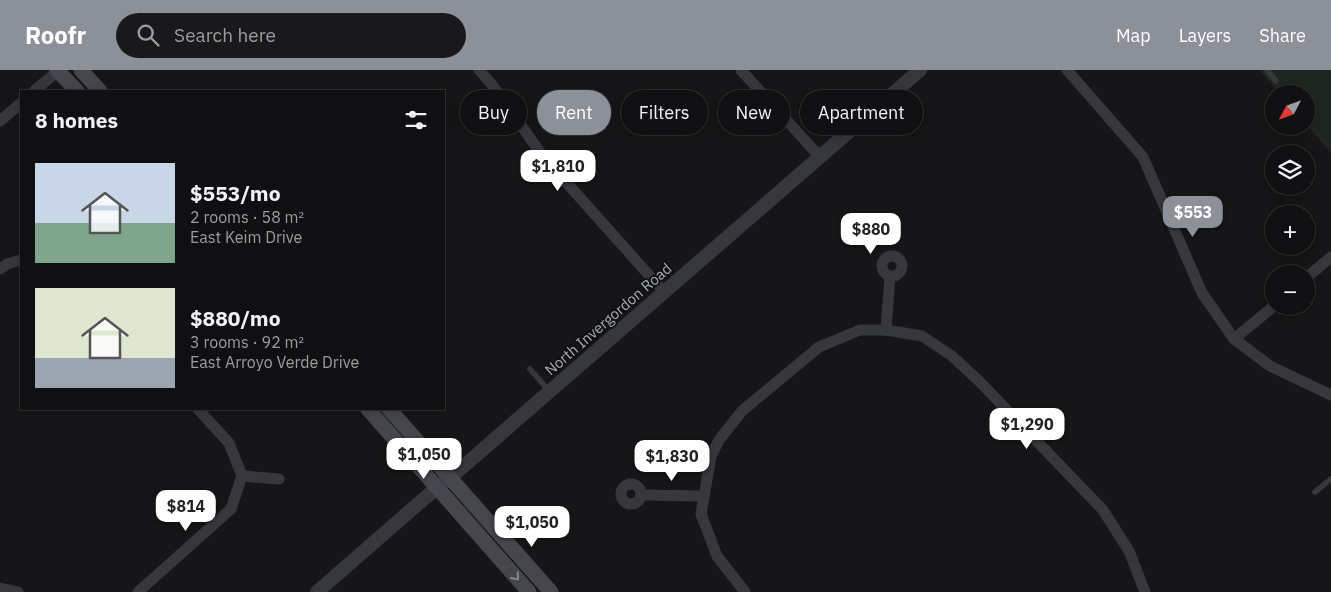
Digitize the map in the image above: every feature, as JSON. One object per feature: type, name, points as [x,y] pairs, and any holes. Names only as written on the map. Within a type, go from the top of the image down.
[{"type":"main road","points":[[58,70],[76,90]]},
{"type":"main road","points":[[81,70],[99,90]]},
{"type":"main road","points":[[369,410],[530,592]]},
{"type":"main road","points":[[390,410],[551,592]]},
{"type":"street","points":[[35,90],[58,70]]},
{"type":"street","points":[[479,70],[493,86],[542,155],[664,292]]},
{"type":"street","points":[[741,70],[820,157]]},
{"type":"street","name":"North Invergordon Road","points":[[317,592],[920,70]]},
{"type":"street","points":[[1067,70],[1143,157],[1202,293],[1234,339],[1270,366],[1331,395]]},
{"type":"street","points":[[0,121],[20,104]]},
{"type":"street","points":[[1315,270],[1331,257]]},
{"type":"street","points":[[0,270],[7,264],[20,260]]},
{"type":"street","points":[[886,330],[890,276]]},
{"type":"street","points":[[1234,339],[1265,313]]},
{"type":"street","points":[[745,592],[717,556],[701,514],[711,456],[719,440],[742,411],[819,347],[860,330],[886,330],[922,336],[952,356],[980,382],[1103,510],[1129,551],[1145,592]]},
{"type":"street","points":[[138,592],[232,509],[242,476],[229,443],[199,410]]},
{"type":"street","points":[[242,476],[279,479]]},
{"type":"street","points":[[641,495],[703,496]]},
{"type":"street","points":[[0,588],[18,592]]},
{"type":"lane","points":[[1267,70],[1276,80]]},
{"type":"lane","points":[[530,369],[550,392]]},
{"type":"lane","points":[[1316,492],[1331,479]]},
{"type":"shaded area","points":[[1259,70],[1331,70],[1331,153],[1315,134],[1315,85],[1272,85]]}]
